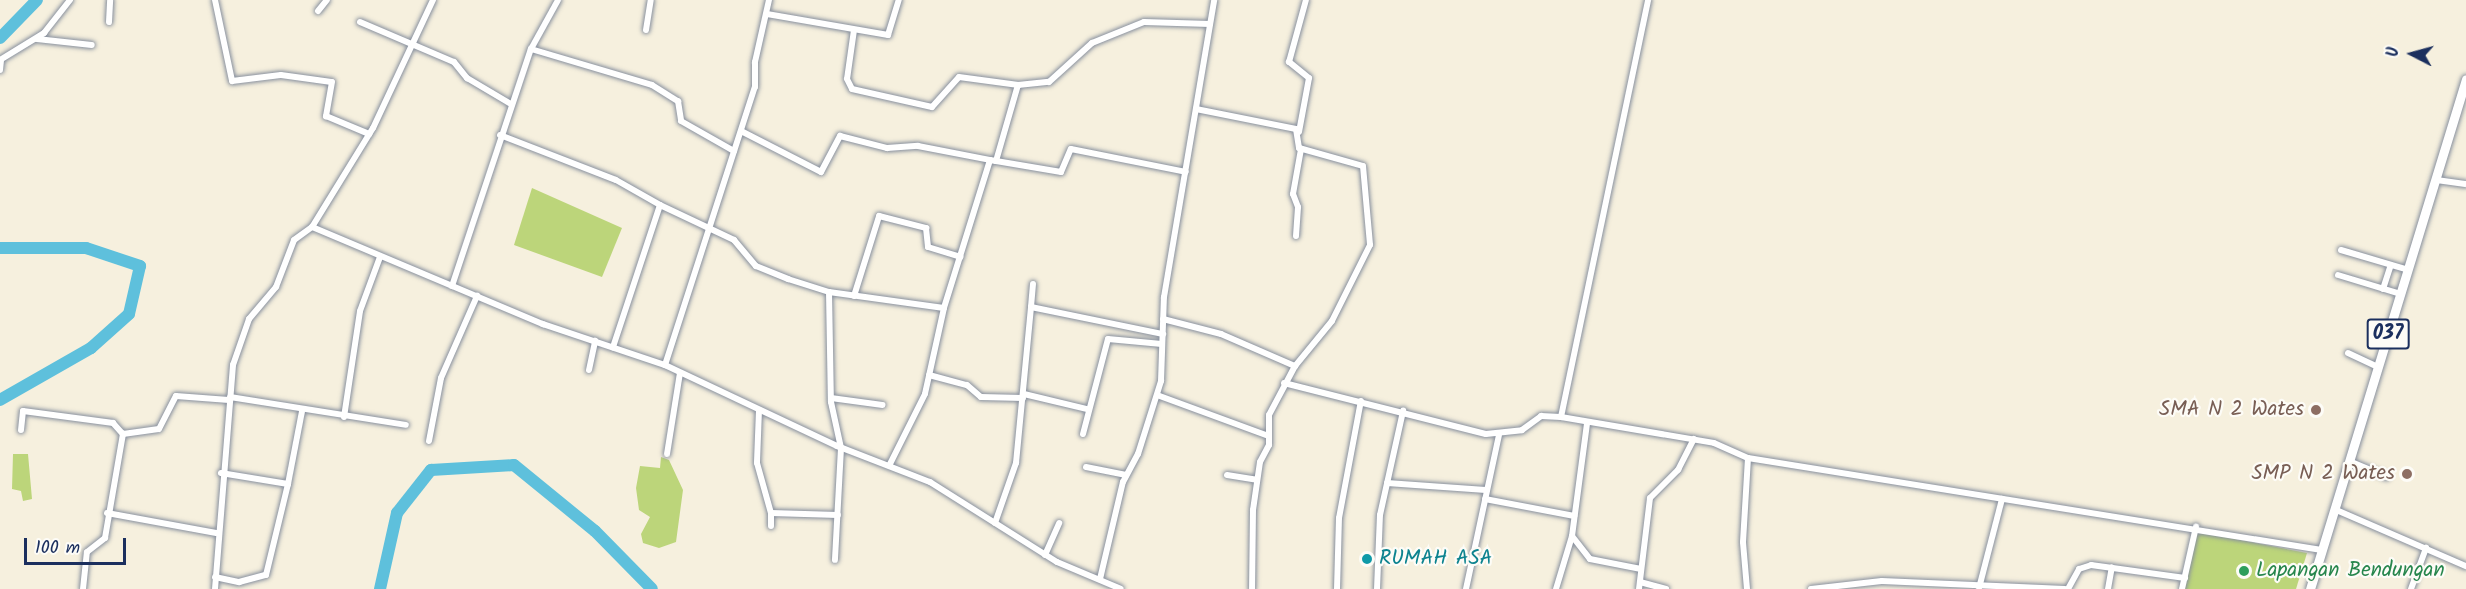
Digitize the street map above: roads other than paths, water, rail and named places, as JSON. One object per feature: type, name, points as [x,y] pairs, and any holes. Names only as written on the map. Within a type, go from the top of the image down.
[{"type":"main road","name":"037","points":[[2310,589],[2466,79]]},
{"type":"street","points":[[0,70],[0,60],[37,39],[70,0]]},
{"type":"street","points":[[110,0],[110,22]]},
{"type":"street","points":[[215,0],[232,81],[281,75],[332,82],[326,116],[369,134]]},
{"type":"street","points":[[318,11],[327,0]]},
{"type":"street","points":[[215,589],[216,533],[233,365],[249,319],[276,287],[294,240],[312,227],[369,134],[415,42],[433,0]]},
{"type":"street","points":[[452,286],[500,135],[531,49],[558,0]]},
{"type":"street","points":[[646,30],[651,0]]},
{"type":"street","points":[[665,365],[707,227],[741,131],[770,0]]},
{"type":"street","points":[[767,14],[854,30],[892,33],[898,0]]},
{"type":"street","points":[[1100,579],[1126,475],[1157,395],[1163,319],[1214,0]]},
{"type":"street","points":[[1296,236],[1293,194],[1301,149],[1299,132],[1309,78],[1289,62],[1306,0]]},
{"type":"street","points":[[1561,417],[1648,0]]},
{"type":"street","points":[[360,22],[415,42],[454,62],[466,78],[511,104]]},
{"type":"street","points":[[854,30],[847,79],[852,89],[932,107],[959,77],[1018,85],[1049,82],[1092,43],[1144,22],[1210,24]]},
{"type":"street","points":[[37,39],[92,45]]},
{"type":"street","points":[[531,49],[652,85],[678,102],[681,121],[734,151]]},
{"type":"street","points":[[889,466],[923,400],[944,308],[1018,85]]},
{"type":"street","points":[[1196,109],[1299,132]]},
{"type":"street","points":[[741,131],[821,172],[840,136],[887,148],[918,146],[1061,172],[1071,149],[1186,172]]},
{"type":"street","points":[[500,135],[606,176],[707,227],[739,244],[760,268],[829,292],[944,308]]},
{"type":"street","points":[[1252,589],[1257,480],[1269,445],[1266,435],[1271,406],[1295,366],[1337,314],[1372,230],[1361,163],[1301,149]]},
{"type":"street","points":[[2436,180],[2466,184]]},
{"type":"street","points":[[613,347],[660,205]]},
{"type":"street","points":[[854,296],[879,216],[925,227],[928,247],[960,257]]},
{"type":"street","points":[[312,227],[477,296],[665,365],[841,448],[944,489],[1046,555],[1121,589]]},
{"type":"street","points":[[2341,250],[2409,270]]},
{"type":"street","points":[[344,417],[360,311],[380,257]]},
{"type":"street","points":[[2383,289],[2391,265]]},
{"type":"street","points":[[2338,275],[2401,294]]},
{"type":"street","points":[[995,523],[1016,463],[1033,284]]},
{"type":"street","points":[[829,292],[831,398],[841,448],[835,560]]},
{"type":"street","points":[[429,441],[441,378],[477,296]]},
{"type":"street","points":[[1031,307],[1163,334]]},
{"type":"street","points":[[1163,319],[1221,334],[1295,366]]},
{"type":"street","points":[[1083,434],[1087,409],[1108,339],[1162,344]]},
{"type":"street","points":[[589,370],[595,341]]},
{"type":"street","points":[[2348,353],[2378,367]]},
{"type":"street","points":[[667,454],[680,373]]},
{"type":"street","points":[[929,375],[967,385],[981,397],[1024,396],[1087,409]]},
{"type":"street","points":[[1284,383],[1499,435],[1522,430],[1541,416],[1561,417],[1694,439],[1748,458],[2196,527],[2322,550]]},
{"type":"street","points":[[1157,395],[1266,435]]},
{"type":"street","points":[[123,434],[159,429],[176,396],[271,400],[302,411],[406,425]]},
{"type":"street","points":[[831,398],[883,405]]},
{"type":"street","points":[[1337,589],[1339,518],[1361,402]]},
{"type":"street","points":[[759,410],[757,463],[771,513],[771,526]]},
{"type":"street","points":[[21,430],[23,411],[113,423],[123,434]]},
{"type":"street","points":[[239,582],[261,577],[269,569],[302,411]]},
{"type":"street","points":[[1377,589],[1376,552],[1387,483],[1404,411]]},
{"type":"street","points":[[1556,589],[1572,536],[1587,423]]},
{"type":"street","points":[[83,589],[86,555],[104,541],[107,513],[123,434]]},
{"type":"street","points":[[1466,589],[1499,435]]},
{"type":"street","points":[[1666,589],[1640,586],[1650,498],[1678,470],[1694,439]]},
{"type":"street","points":[[1747,589],[1743,531],[1748,458]]},
{"type":"street","points":[[2349,461],[2387,477]]},
{"type":"street","points":[[1086,467],[1126,475]]},
{"type":"street","points":[[221,473],[288,484]]},
{"type":"street","points":[[1227,475],[1257,480]]},
{"type":"street","points":[[1387,483],[1486,490]]},
{"type":"street","points":[[1979,587],[2002,498]]},
{"type":"street","points":[[1485,499],[1574,516]]},
{"type":"street","points":[[2334,509],[2466,566]]},
{"type":"street","points":[[107,513],[216,533]]},
{"type":"street","points":[[771,513],[838,515]]},
{"type":"street","points":[[1046,555],[1059,523]]},
{"type":"street","points":[[2182,589],[2196,527]]},
{"type":"street","points":[[1572,536],[1590,560],[1641,569]]},
{"type":"street","points":[[2411,589],[2426,548]]},
{"type":"street","points":[[1813,589],[1909,586],[2069,589],[2080,567],[2112,567],[2185,578]]},
{"type":"street","points":[[2108,589],[2112,567]]},
{"type":"street","points":[[216,577],[239,582],[249,589]]},
{"type":"waterway","points":[[0,38],[37,0]]},
{"type":"waterway","points":[[0,248],[86,248],[140,266],[129,314],[91,348],[0,400]]},
{"type":"waterway","points":[[380,589],[397,513],[431,470],[514,465],[595,531],[652,589]]},
{"type":"place","name":"SMA N 2 Wates","points":[[2316,410]]},
{"type":"place","name":"SMP N 2 Wates","points":[[2407,474]]},
{"type":"place","name":"RUMAH ASA","points":[[1367,559]]},
{"type":"place","name":"Lapangan Bendungan","points":[[2244,571]]}]
